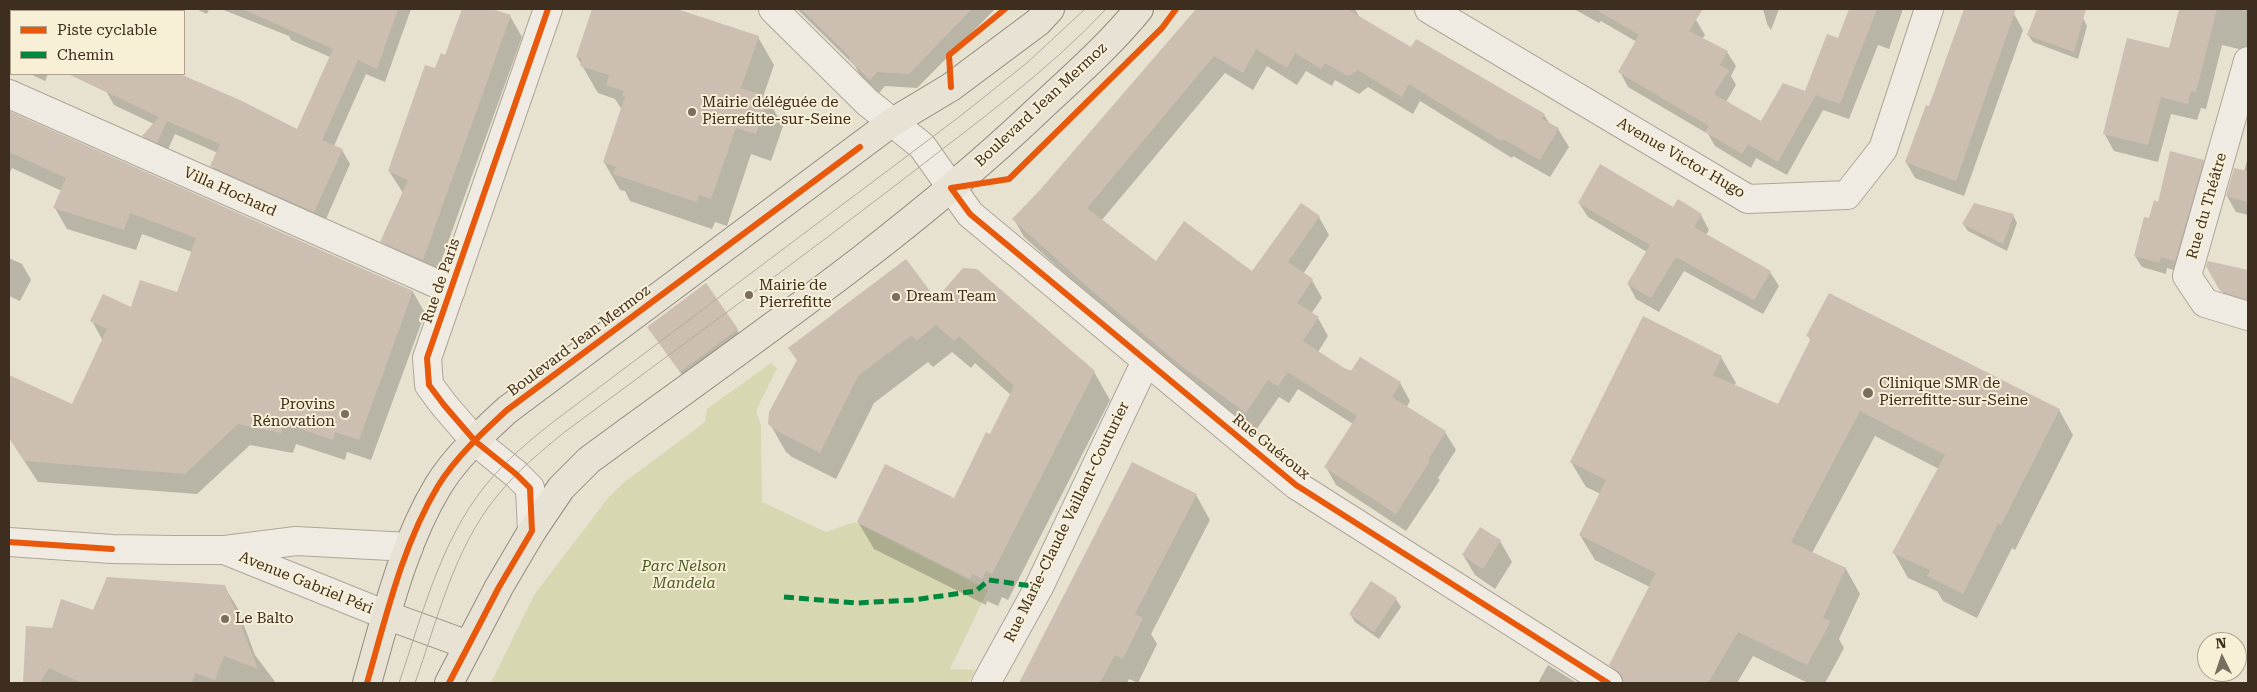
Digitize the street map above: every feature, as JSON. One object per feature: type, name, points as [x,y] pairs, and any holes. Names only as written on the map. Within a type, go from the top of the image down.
[{"type":"main road","name":"Boulevard Jean Mermoz","points":[[367,683],[386,615],[409,547],[438,485],[475,441],[507,410],[891,123],[951,87],[1038,22],[1050,9]]},
{"type":"main road","name":"Boulevard Jean Mermoz","points":[[449,683],[468,645],[532,531],[561,488],[589,460],[915,219],[990,156],[1074,76],[1139,9]]},
{"type":"main road","points":[[386,615],[468,645]]},
{"type":"street","name":"Rue de Paris","points":[[532,531],[530,488],[516,474],[475,441],[429,385],[427,358],[548,9]]},
{"type":"street","name":"Rue Guéroux","points":[[773,9],[867,102],[922,146],[970,214],[1296,485],[1608,683]]},
{"type":"street","name":"Avenue Victor Hugo","points":[[1429,9],[1748,199],[1847,195],[1883,150],[1929,9]]},
{"type":"street","name":"Rue du Théâtre","points":[[2248,61],[2187,276],[2205,303],[2248,316]]},
{"type":"street","name":"Villa Hochard","points":[[9,94],[451,290]]},
{"type":"street","name":"Rue Marie-Claude Vaillant-Couturier","points":[[986,683],[1039,587],[1146,361]]},
{"type":"street","name":"Avenue Gabriel Péri","points":[[9,542],[112,549],[225,550],[296,541],[409,547]]},
{"type":"street","name":"Avenue Gabriel Péri","points":[[225,550],[386,615]]},
{"type":"green space","name":"Parc Nelson Mandela","points":[[771,363],[777,368],[756,411],[761,425],[762,502],[826,532],[855,522],[988,590],[950,669],[975,670],[968,683],[491,683],[534,595],[608,498],[622,484],[705,422],[707,409]]},
{"type":"building","points":[[242,9],[398,9],[377,69],[358,60],[322,140],[343,149],[314,212],[210,166],[220,144],[167,121],[157,143],[142,136],[159,117],[70,75],[182,75],[242,101],[297,129],[333,49]]},
{"type":"building","points":[[462,9],[492,9],[511,15],[423,260],[380,242],[408,180],[388,171],[425,65],[435,68],[441,53],[445,55]]},
{"type":"building","name":"Mairie déléguée de Pierrefitte-sur-Seine","points":[[592,9],[677,9],[759,36],[741,88],[768,97],[756,134],[736,128],[711,199],[699,195],[696,202],[613,174],[616,167],[603,162],[625,97],[622,96],[624,91],[606,85],[609,75],[580,66],[582,59],[576,57]]},
{"type":"building","points":[[801,9],[972,9],[909,74],[877,72],[870,80],[850,60],[850,57]]},
{"type":"building","points":[[1196,9],[1347,9],[1411,47],[1416,39],[1545,114],[1542,119],[1559,128],[1540,160],[1503,139],[1501,141],[1409,84],[1402,97],[1358,70],[1348,76],[1325,63],[1321,69],[1295,53],[1287,68],[1256,49],[1243,73],[1214,56],[1087,208],[1156,261],[1184,221],[1252,271],[1301,203],[1320,216],[1288,262],[1313,279],[1297,303],[1319,317],[1303,341],[1351,371],[1360,357],[1401,382],[1392,397],[1446,431],[1428,460],[1430,461],[1396,514],[1324,467],[1357,416],[1288,372],[1278,386],[1268,380],[1246,413],[1184,368],[1090,289],[1012,219],[1040,190]]},
{"type":"building","points":[[1595,9],[1703,9],[1689,31],[1728,51],[1720,65],[1729,70],[1714,94],[1761,121],[1783,83],[1816,95],[1778,162],[1748,144],[1742,154],[1705,132],[1709,126],[1618,72],[1639,35]]},
{"type":"building","points":[[1849,9],[1877,9],[1840,104],[1805,91],[1827,34],[1838,38]]},
{"type":"building","points":[[1964,9],[2016,9],[1956,181],[1905,162],[1926,105],[1929,106]]},
{"type":"building","points":[[2037,9],[2086,9],[2074,52],[2027,35]]},
{"type":"building","points":[[2179,9],[2217,9],[2196,92],[2191,91],[2188,104],[2161,97],[2148,145],[2103,134],[2127,38],[2169,48]]},
{"type":"building","points":[[9,111],[413,291],[359,440],[335,432],[333,440],[284,423],[281,433],[238,424],[185,474],[24,461],[9,437],[9,375],[72,404],[107,329],[90,321],[103,294],[131,307],[140,280],[177,292],[196,238],[130,213],[124,230],[53,208],[66,178],[9,152]]},
{"type":"building","points":[[2170,151],[2204,160],[2175,261],[2161,257],[2159,263],[2134,256],[2144,217],[2149,218],[2154,200],[2158,202]]},
{"type":"building","points":[[1600,164],[1673,207],[1678,199],[1702,214],[1694,227],[1771,271],[1754,300],[1676,257],[1651,298],[1627,284],[1650,245],[1578,203]]},
{"type":"building","points":[[2234,168],[2248,171],[2248,202],[2226,196]]},
{"type":"building","points":[[1974,203],[2014,214],[2003,244],[1962,224]]},
{"type":"building","points":[[906,259],[936,299],[963,268],[977,269],[1095,371],[992,574],[986,571],[982,579],[972,574],[970,579],[857,522],[885,464],[954,498],[986,432],[990,434],[1014,386],[959,336],[954,341],[936,325],[916,341],[912,335],[858,376],[820,453],[775,430],[768,424],[769,412],[797,360],[788,348]]},
{"type":"building","points":[[2208,261],[2248,270],[2248,300],[2220,291],[2206,266]]},
{"type":"building","points":[[706,283],[738,329],[680,372],[647,327]]},
{"type":"building","points":[[1829,293],[2060,409],[2001,525],[1998,524],[1963,594],[1927,576],[1930,570],[1892,553],[1945,455],[1860,411],[1791,542],[1846,568],[1823,618],[1831,621],[1807,665],[1738,632],[1708,683],[1624,683],[1622,675],[1609,665],[1656,573],[1579,535],[1606,480],[1570,462],[1643,316],[1722,356],[1713,375],[1778,404],[1811,338],[1806,336]]},
{"type":"building","points":[[1132,462],[1197,494],[1135,614],[1143,618],[1123,659],[1115,655],[1100,683],[1019,683]]},
{"type":"building","points":[[1480,527],[1501,540],[1483,569],[1462,555]]},
{"type":"building","points":[[107,577],[225,585],[258,669],[224,656],[215,680],[195,673],[192,683],[82,683],[49,668],[40,683],[23,683],[26,626],[52,628],[61,599],[93,610]]},
{"type":"building","points":[[1371,581],[1397,598],[1374,632],[1349,614]]},
{"type":"tram line","points":[[399,683],[424,606],[444,555],[469,508],[493,476],[510,459],[557,419],[959,117],[1028,62],[1085,9]]},
{"type":"tram line","points":[[415,683],[439,610],[469,538],[497,496],[521,470],[566,431],[824,240],[986,116],[1060,54],[1106,9]]},
{"type":"marked path","points":[[784,597],[857,603],[913,600],[976,591],[989,580],[1039,587]]},
{"type":"cycle path","points":[[449,683],[499,587],[532,531],[530,488],[516,474],[475,441],[444,405],[429,385],[427,358],[548,9]]},
{"type":"cycle path","points":[[951,87],[949,55],[1005,9]]},
{"type":"cycle path","points":[[1176,9],[1162,28],[1009,179],[951,188],[970,214],[1296,485],[1608,683]]},
{"type":"cycle path","points":[[367,683],[388,607],[414,533],[438,486],[470,446],[507,410],[860,147]]},
{"type":"cycle path","points":[[9,542],[112,549]]},
{"type":"place","name":"Mairie déléguée de Pierrefitte-sur-Seine","points":[[692,112]]},
{"type":"place","name":"Mairie de Pierrefitte","points":[[749,295]]},
{"type":"place","name":"Dream Team","points":[[896,297]]},
{"type":"place","name":"Clinique SMR de Pierrefitte-sur-Seine","points":[[1868,393]]},
{"type":"place","name":"Provins Rénovation","points":[[345,414]]},
{"type":"place","name":"Le Balto","points":[[225,619]]}]
